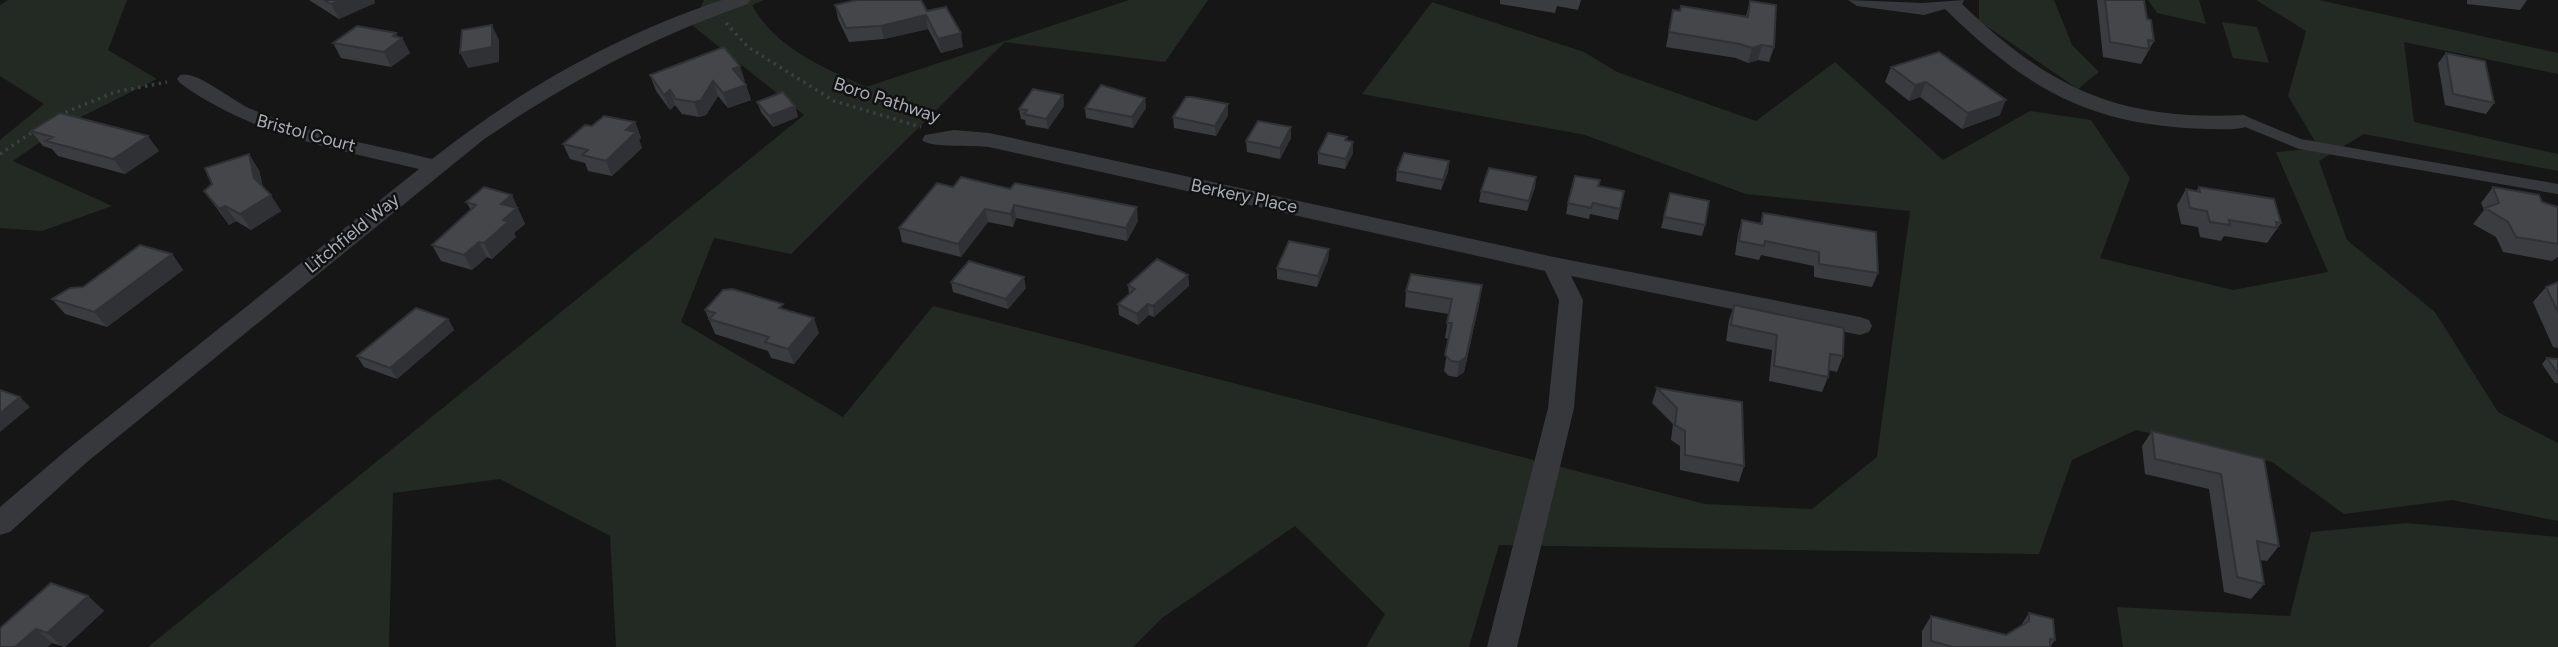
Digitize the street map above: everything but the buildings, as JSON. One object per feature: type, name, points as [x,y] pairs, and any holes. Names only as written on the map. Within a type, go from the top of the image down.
[{"type":"street","name":"Litchfield Way","points":[[0,524],[89,446],[475,135],[558,81],[644,37],[741,0]]},
{"type":"street","points":[[1857,0],[1907,9],[1938,7],[1953,1],[2022,68],[2047,84],[2084,99],[2156,120],[2188,124],[2244,121]]},
{"type":"street","name":"Bristol Court","points":[[187,79],[209,98],[265,123],[435,166]]},
{"type":"street","name":"Berkery Place","points":[[944,139],[989,140],[1554,265],[1860,326]]},
{"type":"street","points":[[1502,647],[1561,408],[1571,300],[1562,275],[1554,265]]},
{"type":"lane","points":[[2244,121],[2300,144],[2558,189]]},
{"type":"path","name":"Boro Pathway","points":[[713,10],[748,47],[834,101],[944,139]]},
{"type":"path","points":[[55,117],[129,88],[187,79]]},
{"type":"path","points":[[0,154],[38,129]]},
{"type":"shaded area","points":[[8,0],[127,0],[108,50],[157,79],[65,125],[13,161],[112,206],[42,231],[0,228],[0,140],[44,104],[0,76],[0,5]]},
{"type":"shaded area","points":[[704,0],[764,0],[752,5],[774,34],[817,64],[866,87],[1129,0],[1208,0],[1165,62],[1005,42],[791,254],[714,238],[681,322],[843,417],[933,306],[1705,504],[1812,509],[1877,457],[1910,211],[1746,194],[1585,135],[1362,94],[1432,2],[1584,52],[1617,72],[1756,121],[1835,62],[1943,160],[2030,111],[2091,120],[2130,178],[2100,258],[2233,290],[2328,272],[2276,152],[2319,148],[2288,96],[2306,31],[2256,0],[2319,0],[2558,53],[2558,74],[2404,42],[2414,122],[2558,154],[2558,171],[2364,134],[2319,161],[2347,240],[2435,312],[2498,412],[2558,443],[2558,521],[2452,500],[2344,514],[2272,462],[2136,430],[2072,460],[2039,554],[1499,545],[1469,647],[1366,647],[1385,614],[1295,526],[1162,618],[1133,647],[616,647],[610,536],[500,479],[393,493],[389,647],[148,647],[804,115],[693,26]]},
{"type":"shaded area","points":[[1979,0],[2054,0],[2072,45],[2099,72],[2078,89],[1979,21]]},
{"type":"shaded area","points":[[2148,0],[2199,0],[2206,24],[2157,13]]},
{"type":"shaded area","points":[[2222,22],[2257,27],[2269,63],[2233,58]]},
{"type":"shaded area","points":[[2407,523],[2558,537],[2558,647],[2123,647],[2117,607],[2290,616],[2311,532]]}]
